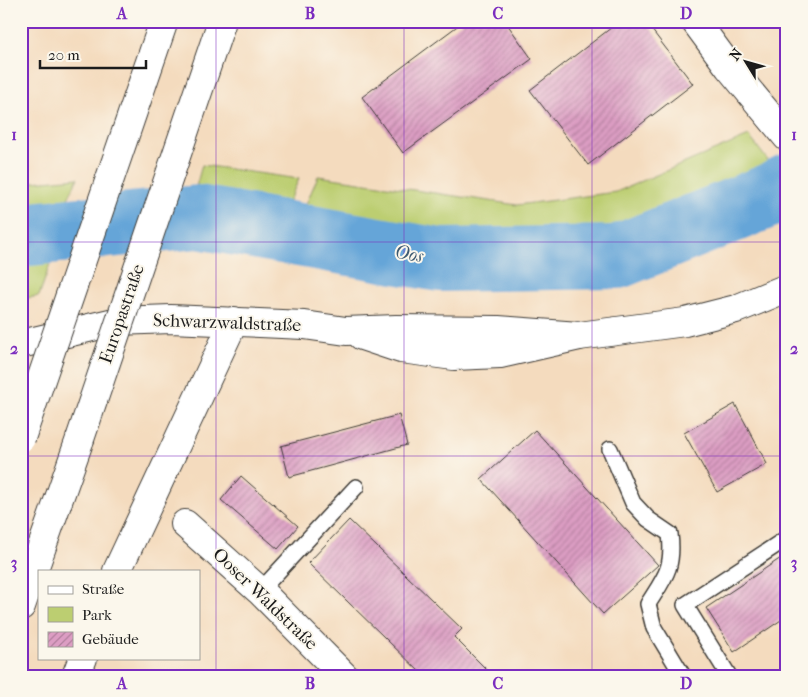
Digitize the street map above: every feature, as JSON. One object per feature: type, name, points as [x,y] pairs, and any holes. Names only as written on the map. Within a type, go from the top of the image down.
[{"type":"main road","points":[[21,438],[164,21]]},
{"type":"main road","name":"Europastraße","points":[[21,606],[80,439],[222,21]]},
{"type":"main road","points":[[695,21],[729,67],[779,128]]},
{"type":"main road","name":"Schwarzwaldstraße","points":[[21,344],[118,321],[234,321],[304,325],[346,331],[498,330],[579,336],[685,322],[736,309],[787,288]]},
{"type":"main road","points":[[117,570],[234,321]]},
{"type":"main road","name":"Ooser Waldstraße","points":[[185,524],[260,591],[344,676]]},
{"type":"main road","points":[[76,676],[82,660]]},
{"type":"lane","points":[[610,449],[633,503],[648,519],[670,534],[672,555],[665,576],[648,604],[654,628],[683,676]]},
{"type":"lane","points":[[260,591],[356,487]]},
{"type":"lane","points":[[730,676],[685,605],[787,538]]},
{"type":"green space","points":[[749,136],[773,167],[681,207],[594,237],[525,245],[304,209],[318,176],[517,205],[616,192]]},
{"type":"green space","points":[[202,165],[299,179],[285,209],[194,194]]},
{"type":"green space","points":[[78,178],[62,211],[21,220],[21,183]]},
{"type":"green space","points":[[58,241],[39,296],[21,299],[21,246]]},
{"type":"building","points":[[464,21],[505,21],[532,59],[403,153],[362,97]]},
{"type":"building","points":[[620,21],[645,21],[693,84],[588,165],[530,90]]},
{"type":"building","points":[[735,404],[767,464],[717,492],[684,433]]},
{"type":"building","points":[[399,415],[407,445],[289,477],[281,446]]},
{"type":"building","points":[[535,430],[658,565],[603,614],[481,479]]},
{"type":"building","points":[[241,476],[298,526],[278,549],[221,500]]},
{"type":"building","points":[[349,520],[462,629],[454,637],[493,676],[424,676],[308,563]]},
{"type":"building","points":[[787,554],[787,616],[734,652],[706,608]]},
{"type":"waterway","name":"Oos","points":[[21,235],[198,217],[440,260],[617,257],[776,193],[787,186]]}]
